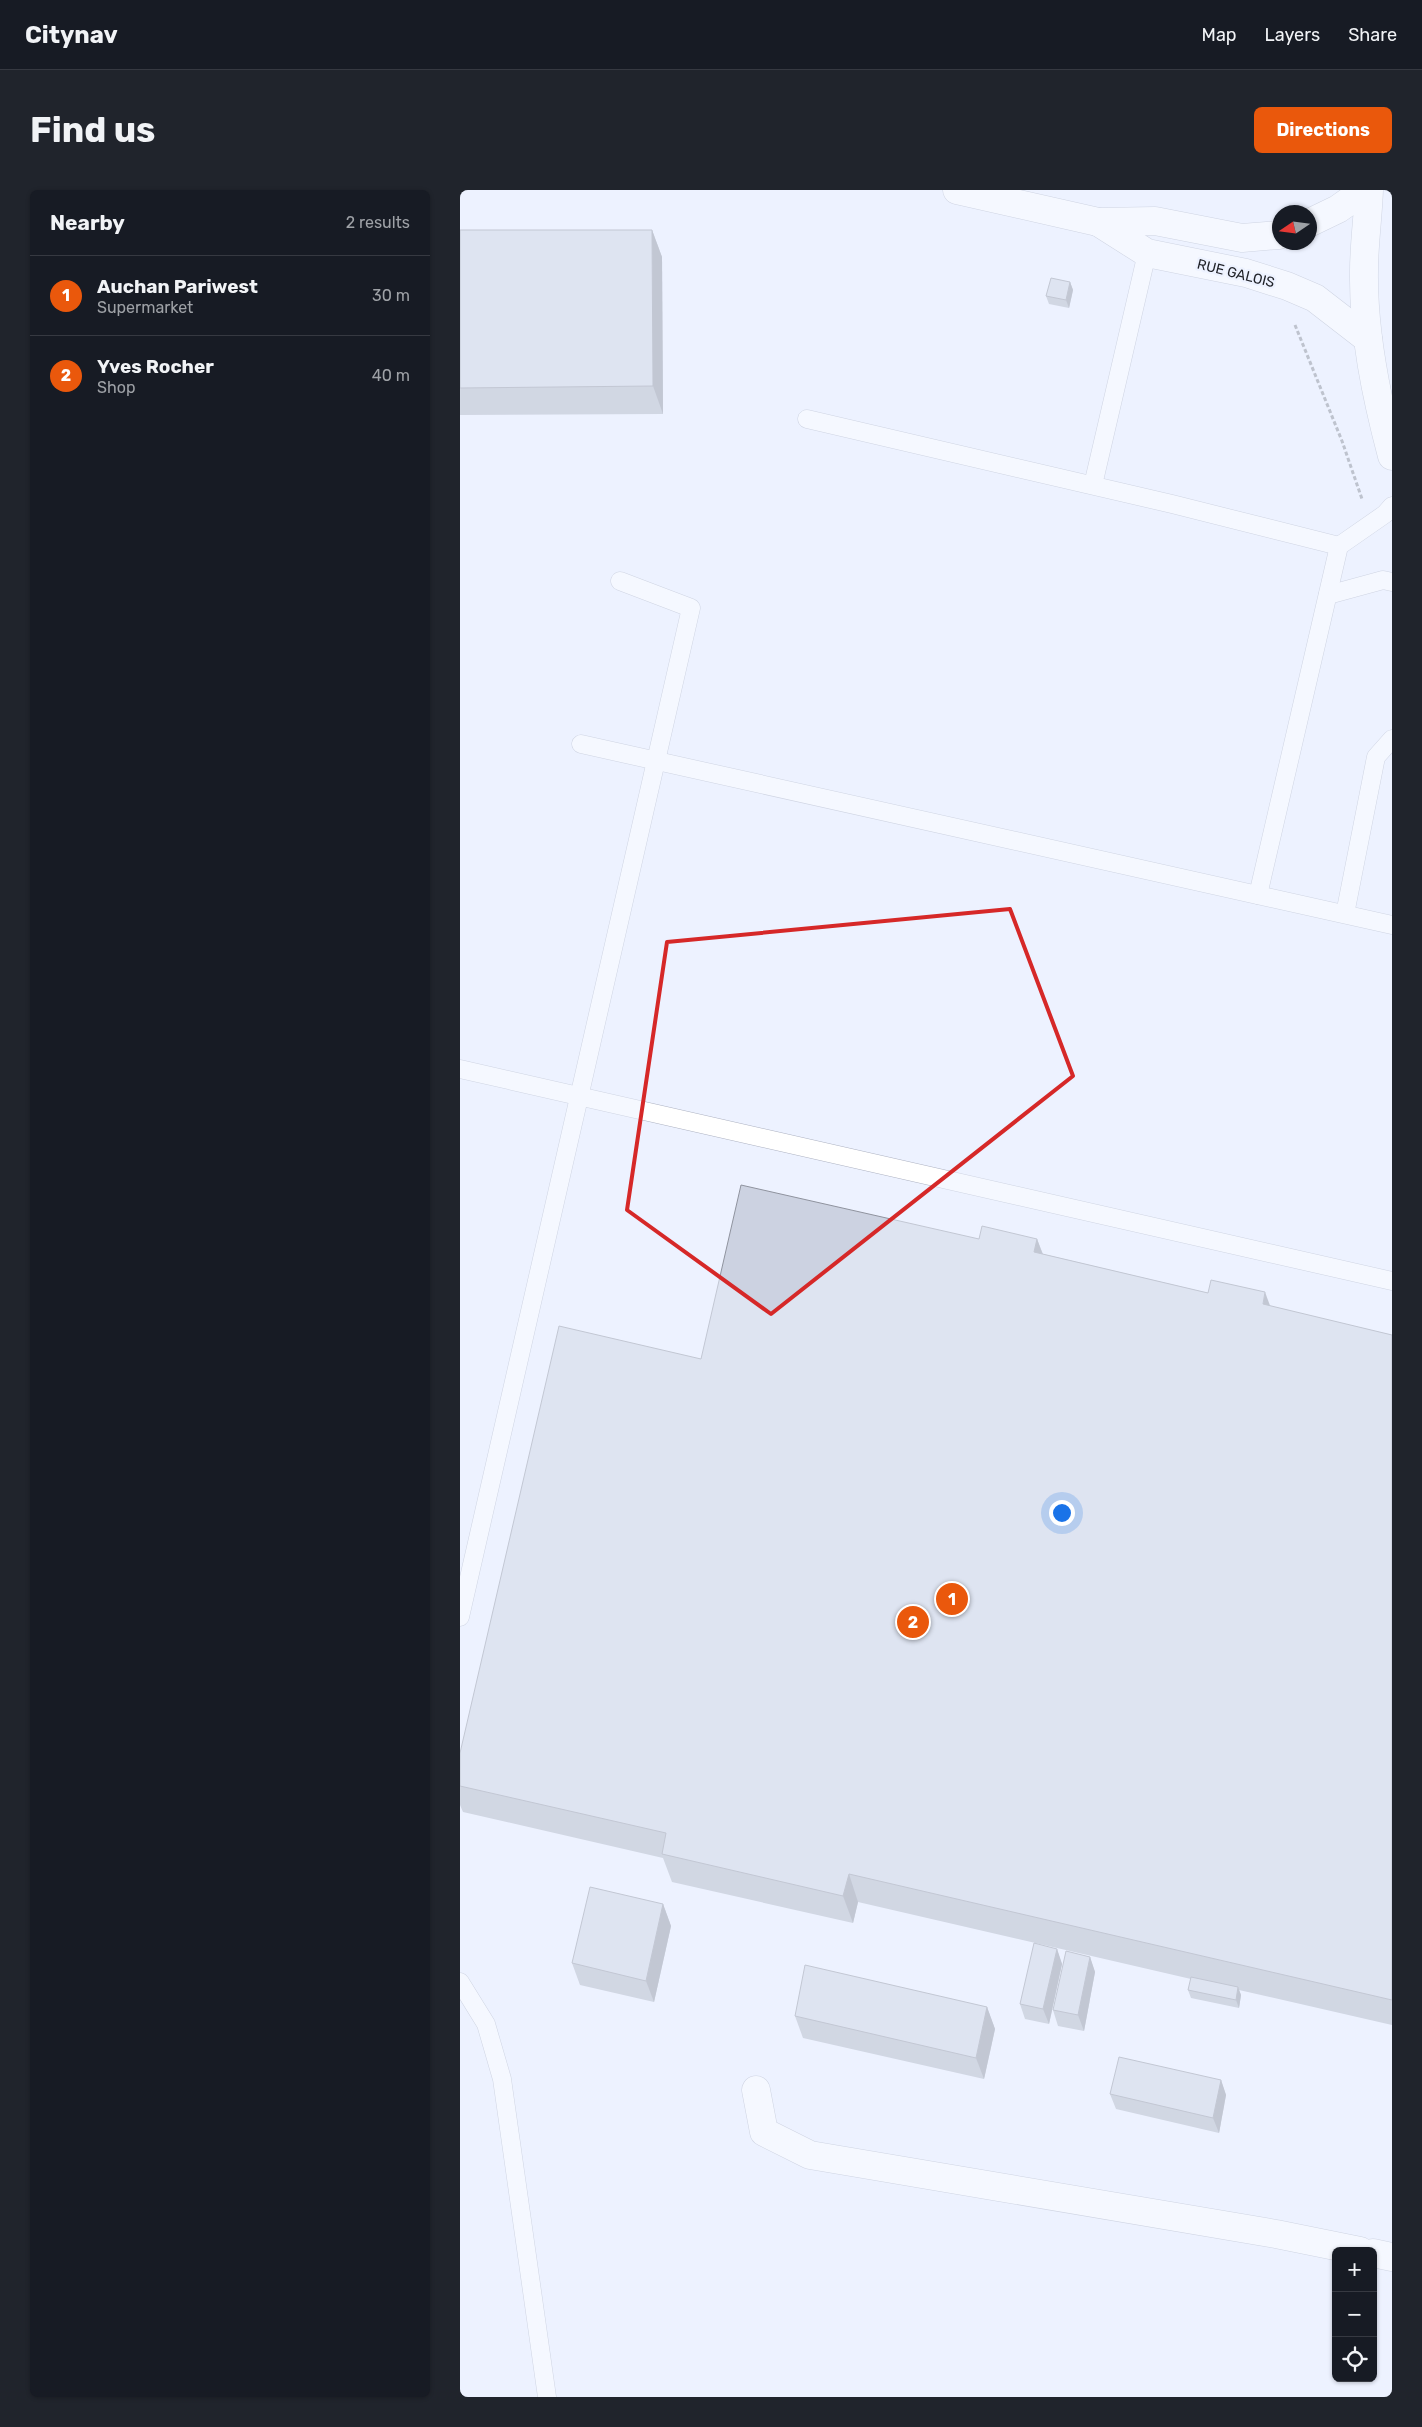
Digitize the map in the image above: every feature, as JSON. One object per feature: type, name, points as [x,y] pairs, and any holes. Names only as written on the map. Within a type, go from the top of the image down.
[{"type":"street","name":"RUE GALOIS","points":[[957,190],[1098,222],[1155,220],[1242,238],[1272,236]]},
{"type":"street","points":[[1317,220],[1338,209],[1365,190]]},
{"type":"street","points":[[1370,190],[1364,271],[1368,339],[1384,425],[1392,456]]},
{"type":"street","name":"RUE GALOIS","points":[[1098,222],[1147,253],[1246,273],[1287,286],[1315,298],[1368,339]]},
{"type":"street","points":[[756,2090],[764,2132],[810,2155],[1276,2234],[1340,2247]]},
{"type":"street","points":[[1377,2254],[1392,2257]]},
{"type":"lane","points":[[1093,486],[1147,253]]},
{"type":"lane","points":[[807,419],[1340,546]]},
{"type":"lane","points":[[1258,895],[1340,546],[1392,506]]},
{"type":"lane","points":[[1328,596],[1383,580],[1392,582]]},
{"type":"lane","points":[[460,1617],[691,608],[620,581]]},
{"type":"lane","points":[[1345,914],[1376,757],[1392,739]]},
{"type":"lane","points":[[581,744],[1392,925]]},
{"type":"lane","points":[[460,1069],[1392,1281]]},
{"type":"lane","points":[[460,1982],[486,2024],[502,2079],[546,2397]]},
{"type":"path","points":[[1294,322],[1358,484],[1368,526]]},
{"type":"highlighted area","points":[[1010,909],[1073,1076],[771,1314],[627,1210],[667,942]]},
{"type":"building","points":[[460,230],[652,230],[653,386],[460,388]]},
{"type":"building","points":[[1051,278],[1070,282],[1066,300],[1046,296]]},
{"type":"building","points":[[741,1185],[979,1239],[982,1226],[1037,1239],[1034,1252],[1208,1293],[1211,1280],[1265,1292],[1263,1304],[1392,1335],[1392,2000],[849,1874],[843,1896],[662,1854],[666,1833],[460,1786],[460,1753],[559,1326],[701,1359]]},
{"type":"building","points":[[590,1887],[663,1904],[646,1981],[572,1963]]},
{"type":"building","points":[[1034,1943],[1057,1949],[1043,2009],[1020,2004]]},
{"type":"building","points":[[1066,1951],[1090,1957],[1078,2015],[1053,2010]]},
{"type":"building","points":[[805,1965],[987,2007],[976,2058],[795,2016]]},
{"type":"building","points":[[1191,1977],[1238,1987],[1236,2000],[1188,1990]]},
{"type":"building","points":[[1119,2057],[1221,2080],[1213,2118],[1110,2094]]},
{"type":"place","name":"Auchan Pariwest","points":[[952,1599]]},
{"type":"place","name":"Yves Rocher","points":[[913,1622]]}]
